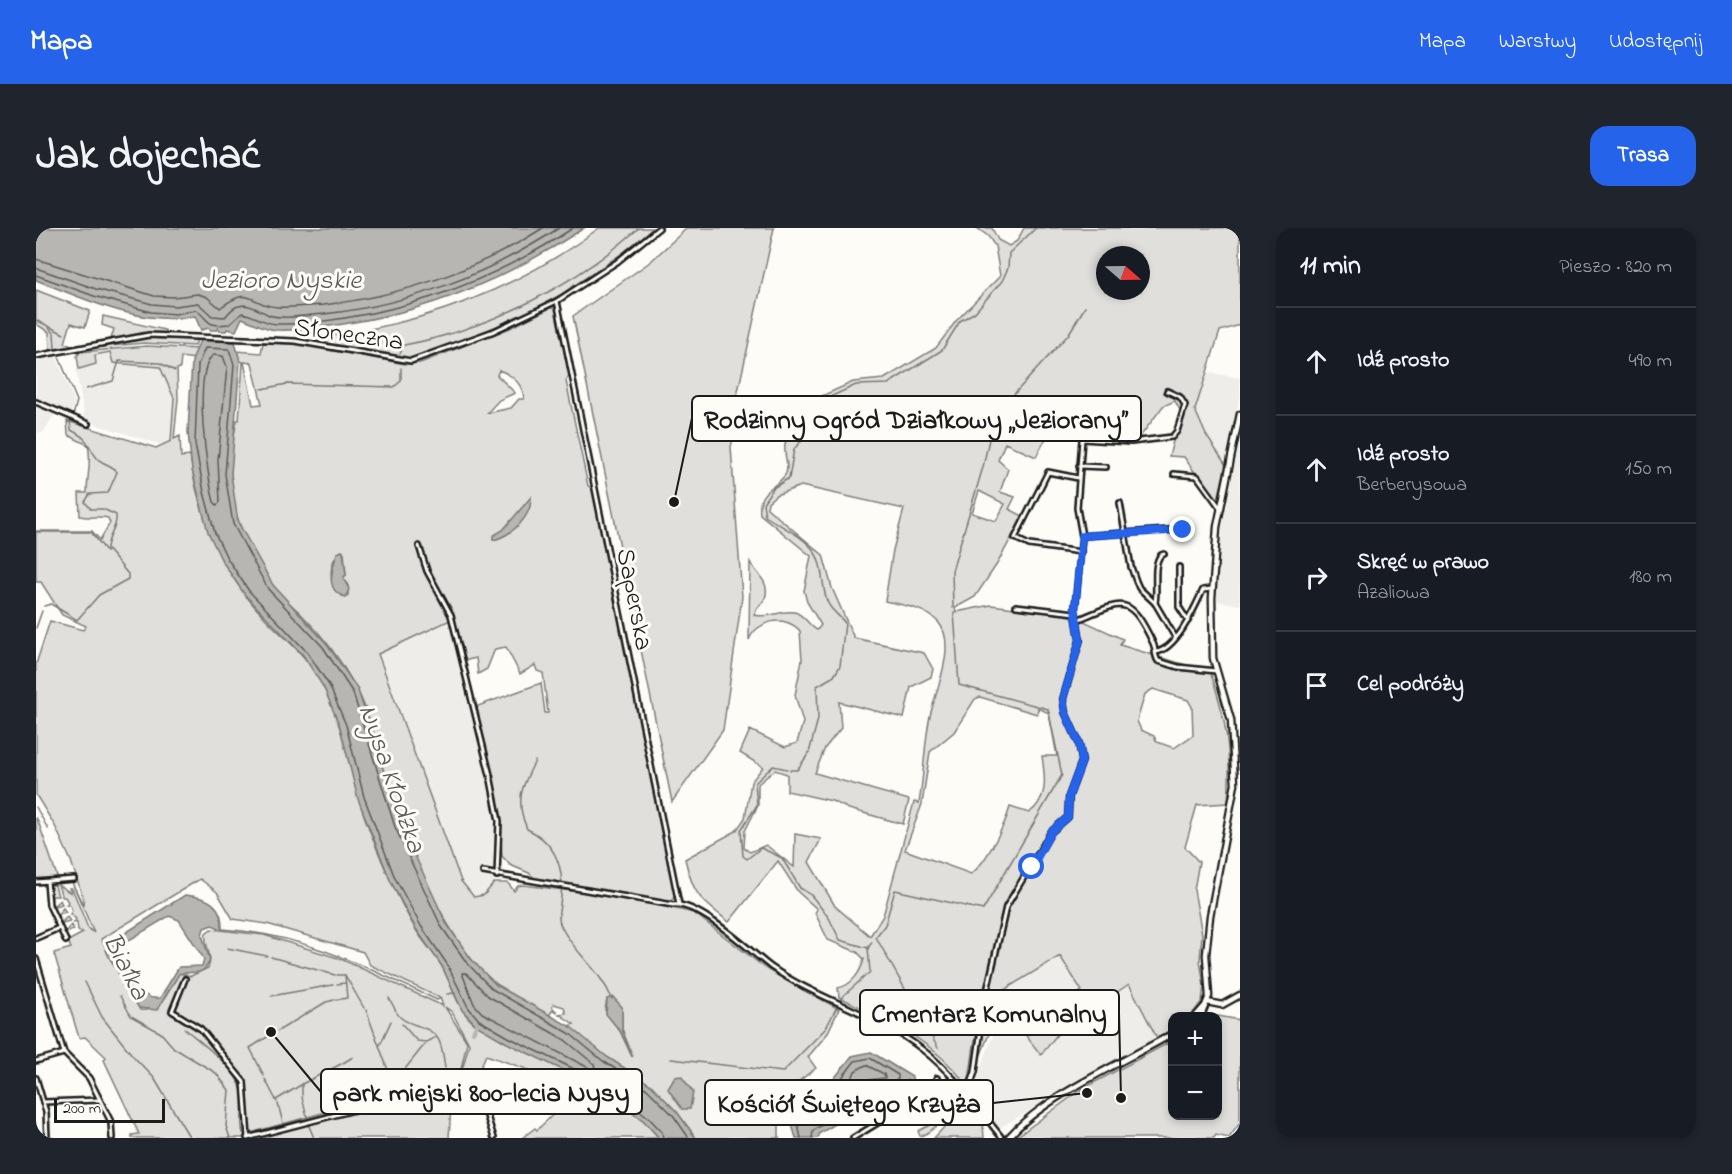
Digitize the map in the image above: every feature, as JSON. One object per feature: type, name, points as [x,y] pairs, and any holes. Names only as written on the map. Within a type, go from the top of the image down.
[{"type":"main road","points":[[1203,1012],[1208,1002],[1207,936],[1233,804],[1236,774],[1230,714],[1215,671],[1212,654],[1212,589],[1221,509],[1240,414]]},
{"type":"main road","points":[[1208,1002],[1218,1005],[1240,995]]},
{"type":"main road","points":[[1200,1012],[1208,1002]]},
{"type":"main road","points":[[1008,1138],[1024,1123],[1072,1090],[1168,1037]]},
{"type":"street","name":"Słoneczna","points":[[36,356],[140,336],[295,341],[411,361],[494,331],[557,301],[617,262],[659,228]]},
{"type":"street","name":"Saperska","points":[[557,301],[679,904]]},
{"type":"street","points":[[968,1092],[975,1072],[980,1023],[1002,919],[1013,893],[1045,847],[1051,832],[1068,817],[1069,796],[1082,761],[1079,743],[1065,712],[1063,699],[1080,640],[1075,613],[1082,536],[1077,508],[1082,439],[1131,442],[1167,438],[1176,431],[1185,405],[1180,397],[1167,392]]},
{"type":"street","points":[[36,402],[88,424]]},
{"type":"street","points":[[1131,442],[1136,408]]},
{"type":"street","points":[[1079,466],[1106,467]]},
{"type":"street","points":[[1078,478],[1048,472],[1015,538],[1029,545],[1081,552]]},
{"type":"street","points":[[1174,474],[1197,476],[1221,509]]},
{"type":"street","points":[[1120,503],[1131,567],[1139,588],[1155,603],[1175,637]]},
{"type":"street","points":[[1082,536],[1183,530]]},
{"type":"street","points":[[419,546],[434,587],[451,615],[490,775],[499,817],[497,876]]},
{"type":"street","points":[[1155,603],[1158,578],[1156,563],[1164,554]]},
{"type":"street","points":[[1179,567],[1179,607],[1188,621]]},
{"type":"street","points":[[1156,652],[1163,650],[1188,621],[1198,606],[1203,590],[1212,589]]},
{"type":"street","points":[[1077,620],[1113,605],[1125,604],[1137,614],[1156,652],[1156,659],[1178,667],[1215,671]]},
{"type":"street","points":[[1016,606],[1075,613]]},
{"type":"street","points":[[483,872],[566,888],[679,904],[697,911],[786,977],[911,1041],[951,1074],[968,1092],[1002,1138]]},
{"type":"street","points":[[36,882],[74,879]]},
{"type":"street","points":[[47,882],[49,905],[66,941]]},
{"type":"street","points":[[36,938],[59,927]]},
{"type":"street","points":[[36,959],[64,1053],[87,1075],[111,1122],[112,1138]]},
{"type":"street","points":[[185,979],[172,1011],[201,1029],[244,1083],[247,1138],[405,1095],[470,1081],[478,1088],[494,1138]]},
{"type":"street","points":[[36,1061],[64,1053]]},
{"type":"street","points":[[36,1078],[43,1102],[47,1138]]},
{"type":"street","points":[[853,1138],[922,1096],[937,1078]]},
{"type":"street","points":[[43,1102],[100,1100]]},
{"type":"shaded area","points":[[599,228],[653,228],[624,252],[560,295],[526,314],[424,356],[403,359],[313,341],[314,338],[391,325],[464,302],[534,270]]},
{"type":"shaded area","points":[[687,228],[774,228],[734,411],[739,411],[731,447],[742,597],[723,730],[672,802],[573,316],[650,262]]},
{"type":"shaded area","points":[[977,228],[992,228],[998,240],[1009,246],[1017,241],[1024,228],[1240,228],[1240,325],[1220,331],[1195,410],[1206,435],[1226,465],[1217,504],[1184,457],[1169,456],[1181,412],[1175,401],[1163,406],[1137,441],[1085,437],[1078,413],[1070,410],[1060,412],[1036,457],[1005,443],[998,460],[1008,469],[1000,492],[1015,497],[1009,509],[1023,516],[997,564],[975,597],[955,608],[956,612],[991,605],[1073,615],[1075,624],[1084,621],[1123,639],[1120,645],[1189,666],[1209,668],[1224,719],[1229,784],[1228,803],[1197,805],[1185,847],[1199,862],[1194,890],[1202,934],[1200,960],[1204,986],[1202,1001],[1194,1012],[1168,1012],[1168,1031],[1157,1038],[1129,984],[1059,1032],[1041,1055],[1020,1028],[1082,991],[1060,956],[999,993],[1008,1008],[995,1019],[978,1062],[981,1023],[967,1085],[939,1055],[924,1043],[893,1023],[839,997],[838,988],[855,978],[864,959],[857,952],[828,940],[815,913],[817,909],[798,892],[778,861],[729,922],[711,908],[695,890],[685,859],[736,831],[745,818],[751,782],[763,767],[740,753],[750,730],[785,747],[797,743],[803,722],[795,695],[802,660],[800,631],[787,622],[772,622],[758,628],[749,640],[750,562],[762,578],[766,588],[765,598],[754,615],[794,612],[817,630],[821,625],[807,602],[804,591],[811,556],[760,514],[761,499],[764,494],[781,480],[787,471],[786,441],[800,434],[808,422],[810,411],[804,404],[853,382],[884,379],[936,348],[956,321],[1000,276],[995,246],[988,236]],"holes":[[[801,486],[904,509],[893,550],[885,601],[914,608],[934,618],[944,633],[946,644],[943,671],[929,721],[919,803],[914,802],[883,916],[870,936],[835,906],[809,862],[821,839],[795,834],[794,867],[766,845],[750,852],[744,848],[745,831],[758,805],[758,784],[775,770],[787,774],[787,791],[832,801],[849,809],[903,824],[909,800],[815,773],[825,748],[841,728],[839,702],[904,718],[911,687],[931,677],[933,669],[924,653],[854,638],[832,588],[823,555],[767,508],[768,502],[776,495]],[[979,491],[1005,504],[996,521],[972,513]],[[1153,689],[1188,700],[1192,707],[1193,735],[1174,748],[1157,742],[1154,736],[1141,730],[1137,721],[1145,694]],[[980,697],[1037,714],[1038,708],[1049,713],[1057,756],[1042,756],[1044,787],[1040,801],[1029,813],[1010,807],[994,843],[983,861],[971,874],[905,850],[922,804],[930,752],[954,732],[975,699]]]},
{"type":"shaded area","points":[[36,290],[90,311],[85,327],[71,323],[65,343],[74,347],[50,351],[49,332],[36,324]]},
{"type":"shaded area","points":[[550,308],[555,308],[569,375],[566,381],[588,486],[593,488],[675,896],[670,903],[655,900],[654,904],[694,913],[768,970],[839,1009],[827,1034],[808,1057],[816,1068],[797,1083],[791,1092],[792,1103],[779,1123],[779,1138],[696,1138],[677,1112],[651,1085],[607,1057],[568,1026],[574,1024],[559,1014],[566,1013],[564,1007],[554,1004],[552,1007],[557,1012],[553,1010],[549,1015],[503,989],[505,989],[487,976],[470,957],[437,905],[410,848],[392,801],[371,724],[360,695],[342,663],[323,639],[274,587],[253,554],[238,519],[232,495],[231,457],[237,420],[239,420],[243,362],[238,360],[236,351],[261,353],[263,343],[299,344],[405,364],[420,363],[510,328]],"holes":[[[244,362],[252,363],[262,404],[253,405]],[[499,370],[512,377],[519,385],[524,399],[519,399],[511,408],[487,413],[499,400],[515,393],[497,375]],[[341,551],[344,553],[346,575],[343,578],[348,585],[348,595],[342,596],[337,592],[332,580],[332,567]],[[450,620],[454,621],[463,661],[476,658],[478,674],[487,669],[495,649],[506,647],[520,674],[535,665],[537,671],[543,673],[548,713],[545,713],[541,683],[478,706],[476,712],[499,805],[502,856],[510,865],[529,873],[537,881],[581,889],[580,892],[523,885],[518,886],[514,891],[508,883],[494,883],[484,895],[474,897],[461,881],[378,654]],[[612,998],[622,1007],[622,1029],[632,1057],[620,1031],[605,1010],[607,999]]]},
{"type":"shaded area","points":[[103,316],[165,330],[165,333],[111,339],[114,329],[102,325]]},
{"type":"shaded area","points":[[143,338],[197,340],[195,346],[144,343],[91,348]]},
{"type":"shaded area","points":[[147,346],[197,349],[195,359],[181,357],[180,368],[177,369],[178,399],[174,439],[180,436],[181,457],[190,456],[199,502],[206,523],[236,583],[265,618],[306,660],[326,692],[340,727],[365,818],[394,889],[419,935],[442,967],[464,1012],[476,1025],[602,1089],[644,1121],[659,1138],[522,1138],[535,1128],[537,1130],[576,1092],[538,1073],[486,1055],[478,1073],[460,1078],[469,1044],[452,1012],[445,1007],[467,1042],[457,1087],[452,1088],[449,1138],[132,1138],[132,1135],[139,1134],[104,1060],[106,1057],[85,1037],[79,1038],[54,953],[71,948],[50,904],[51,885],[55,885],[58,896],[52,896],[51,903],[54,905],[60,900],[62,904],[54,906],[62,922],[67,917],[70,921],[62,923],[66,931],[71,925],[74,930],[66,932],[70,940],[83,933],[78,931],[77,922],[74,923],[76,919],[70,914],[72,911],[70,905],[66,905],[68,902],[65,897],[62,897],[58,885],[71,893],[69,888],[72,888],[88,928],[94,933],[71,880],[83,905],[84,901],[71,861],[55,826],[36,795],[36,664],[50,621],[83,630],[86,626],[62,615],[41,582],[36,582],[36,531],[92,531],[100,540],[110,523],[108,518],[80,516],[79,493],[87,493],[89,451],[88,445],[68,435],[67,421],[156,448],[171,441],[174,398],[160,367],[113,363],[110,352],[95,355],[96,364],[79,369],[77,356],[80,352]],"holes":[[[200,879],[217,892],[233,919],[267,924],[363,952],[370,965],[440,998],[443,1006],[341,959],[264,935],[211,929],[205,937],[210,959],[208,968],[191,976],[179,973],[160,1004],[148,1010],[140,1010],[101,939]]]},
{"type":"shaded area","points":[[110,352],[113,363],[160,367],[174,398],[172,442],[165,446],[85,421],[76,370],[96,364],[95,355]]},
{"type":"shaded area","points":[[56,356],[75,403],[67,421],[54,415],[43,433],[36,433],[36,359]]},
{"type":"shaded area","points":[[1206,372],[1240,378],[1240,395],[1226,465],[1206,435],[1195,410]]},
{"type":"shaded area","points":[[1240,439],[1240,605],[1217,601],[1217,578],[1222,530]]},
{"type":"shaded area","points":[[450,620],[495,813],[494,883],[484,895],[474,897],[461,881],[378,654]]},
{"type":"shaded area","points":[[36,817],[38,821],[58,879],[36,879]]},
{"type":"shaded area","points":[[1061,956],[1082,991],[1020,1028],[1040,1055],[1059,1032],[1130,984],[1157,1038],[999,1128],[972,1093],[997,1024],[1010,1011],[999,993]]},
{"type":"shaded area","points":[[1222,1017],[1240,1020],[1240,1123],[1229,1138],[1216,1135],[1214,1138],[1015,1138],[1082,1089],[1168,1043],[1168,1120],[1222,1120]]},
{"type":"shaded area","points":[[945,1087],[965,1097],[983,1125],[984,1138],[934,1138],[948,1123],[946,1120],[920,1136],[918,1131],[930,1125],[939,1107],[935,1097],[937,1091]]},
{"type":"water","name":"Jezioro Nyskie","points":[[36,228],[584,228],[500,276],[442,300],[412,309],[349,323],[294,330],[263,327],[242,318],[236,331],[227,329],[219,331],[218,328],[217,330],[209,328],[201,330],[195,316],[155,318],[134,314],[94,303],[36,280]]},
{"type":"water","points":[[200,340],[235,342],[240,361],[231,474],[238,522],[273,585],[327,644],[358,690],[401,825],[446,923],[471,959],[496,985],[571,1027],[607,1057],[651,1085],[677,1112],[696,1138],[659,1138],[644,1121],[602,1089],[507,1043],[476,1025],[462,1010],[442,966],[416,929],[390,880],[358,799],[340,727],[324,688],[303,655],[245,595],[222,561],[208,532],[192,470],[188,432],[192,361]]},
{"type":"water","points":[[531,497],[528,512],[519,524],[507,534],[493,540],[493,536],[503,530]]},
{"type":"water","points":[[343,551],[346,575],[343,578],[349,589],[346,597],[334,590],[331,578],[337,553]]},
{"type":"water","points":[[185,895],[212,903],[220,913],[222,920],[222,929],[212,925],[204,928],[202,935],[210,960],[207,966],[201,971],[179,974],[157,1010],[139,1008],[109,957],[106,950],[108,944]],"holes":[[[169,916],[179,920],[204,959],[202,966],[179,967],[160,998],[145,995],[132,983],[122,967],[117,952],[124,943]]]},
{"type":"water","points":[[613,997],[622,1007],[622,1029],[633,1057],[620,1031],[606,1014],[607,999]]},
{"type":"water","points":[[871,1052],[912,1077],[913,1083],[907,1080],[887,1093],[860,1095],[849,1103],[839,1122],[820,1133],[818,1138],[796,1138],[792,1125],[795,1114],[833,1080],[852,1056]]},
{"type":"water","points":[[681,1076],[693,1092],[690,1109],[682,1109],[668,1089],[675,1077]]},
{"type":"waterway","points":[[400,354],[404,345],[467,328],[529,302],[587,268],[639,228]]},
{"type":"waterway","points":[[790,770],[797,770],[809,753],[818,719],[817,686],[834,676],[840,666],[845,623],[828,604],[814,551],[798,536],[765,516],[763,503],[773,488],[789,478],[794,449],[811,431],[814,411],[819,402],[856,385],[888,384],[942,350],[960,321],[975,312],[1002,281],[1008,268],[1009,253],[1036,228]]},
{"type":"waterway","points":[[953,608],[952,571],[983,467],[994,416],[1068,335],[1085,307]]},
{"type":"waterway","name":"Białka","points":[[36,320],[64,334]]},
{"type":"waterway","name":"Białka","points":[[49,328],[54,333],[55,348]]},
{"type":"waterway","name":"Białka","points":[[59,357],[77,401],[73,416]]},
{"type":"waterway","points":[[86,389],[113,381],[119,361],[160,363],[175,371]]},
{"type":"waterway","points":[[262,389],[287,384],[394,387],[401,381],[401,368]]},
{"type":"waterway","name":"Białka","points":[[44,606],[51,604],[77,620],[99,595],[128,579],[128,574],[107,549],[116,515],[103,509],[91,509],[85,502],[90,494],[108,493],[117,472],[113,467],[99,460],[85,440],[71,430],[70,421]]},
{"type":"waterway","points":[[36,532],[91,532],[107,552]]},
{"type":"waterway","name":"Białka","points":[[36,628],[42,611]]},
{"type":"waterway","points":[[875,938],[885,925],[895,890],[983,910],[1062,775],[1048,709],[959,685],[954,612]]},
{"type":"waterway","points":[[535,761],[521,795],[523,819],[527,829],[545,841],[556,857],[562,886],[560,924],[567,937],[601,979],[612,999]]},
{"type":"waterway","points":[[671,1059],[783,1072],[826,1028],[842,997],[870,972],[868,948],[840,940],[829,918],[811,895],[800,888],[782,858],[761,848],[747,859],[743,856],[741,830],[757,805],[755,783],[773,766],[787,769]]},
{"type":"waterway","name":"Białka","points":[[36,807],[48,829]]},
{"type":"waterway","points":[[222,929],[252,932],[307,945],[359,964],[437,1000],[441,998]]},
{"type":"waterway","points":[[877,939],[938,1048]]},
{"type":"waterway","points":[[868,948],[872,942]]},
{"type":"waterway","points":[[227,948],[267,956]]},
{"type":"waterway","points":[[271,957],[335,975]]},
{"type":"waterway","points":[[337,975],[345,975]]},
{"type":"waterway","points":[[336,1000],[347,998],[345,975],[364,1008]]},
{"type":"waterway","points":[[85,982],[102,1017],[133,1056]]},
{"type":"waterway","points":[[337,984],[345,983]]},
{"type":"waterway","points":[[271,996],[333,985]]},
{"type":"waterway","points":[[447,994],[455,993]]},
{"type":"waterway","name":"Białka","points":[[120,996],[131,1016],[161,1033],[174,1048],[216,1073],[229,1090],[226,1126],[230,1138]]},
{"type":"waterway","points":[[389,998],[396,1011]]},
{"type":"waterway","points":[[278,1031],[326,1002],[334,1000]]},
{"type":"waterway","points":[[366,1010],[392,1081]]},
{"type":"waterway","points":[[397,1013],[401,1018],[431,1032],[436,1037],[442,1049],[445,1068]]},
{"type":"waterway","points":[[380,1045],[391,1021]]},
{"type":"waterway","points":[[473,1032],[478,1023]]},
{"type":"waterway","points":[[402,1024],[417,1041],[426,1042],[436,1037]]},
{"type":"waterway","points":[[184,1028],[218,1056],[239,1082],[243,1096],[243,1133]]},
{"type":"waterway","points":[[264,1076],[250,1048],[275,1032]]},
{"type":"waterway","points":[[405,1069],[425,1044]]},
{"type":"waterway","points":[[134,1057],[154,1078],[190,1138]]},
{"type":"waterway","points":[[343,1063],[353,1057]]},
{"type":"waterway","points":[[302,1095],[302,1084],[341,1064]]},
{"type":"waterway","points":[[405,1090],[447,1080],[446,1071]]},
{"type":"waterway","points":[[265,1079],[277,1102]]},
{"type":"waterway","points":[[393,1084],[394,1092]]},
{"type":"waterway","points":[[276,1100],[301,1085]]},
{"type":"waterway","points":[[250,1133],[402,1091]]},
{"type":"waterway","points":[[302,1097],[307,1117]]},
{"type":"waterway","points":[[278,1104],[283,1123]]},
{"type":"waterway","points":[[309,1126],[314,1138]]},
{"type":"place","name":"Rodzinny Ogród Działkowy „Jeziorany”","points":[[674,502]]},
{"type":"place","name":"park miejski 800-lecia Nysy","points":[[271,1032]]},
{"type":"place","name":"Kościół Świętego Krzyża","points":[[1087,1093]]},
{"type":"place","name":"Cmentarz Komunalny","points":[[1121,1098]]},
{"type":"route","points":[[1032,867],[1045,847],[1051,832],[1068,817],[1069,796],[1082,761],[1082,752],[1070,727],[1063,699],[1080,640],[1075,609],[1082,536],[1183,530]]},
{"type":"water label","name":"Nysa Kłodzka","points":[[393,778]]}]
